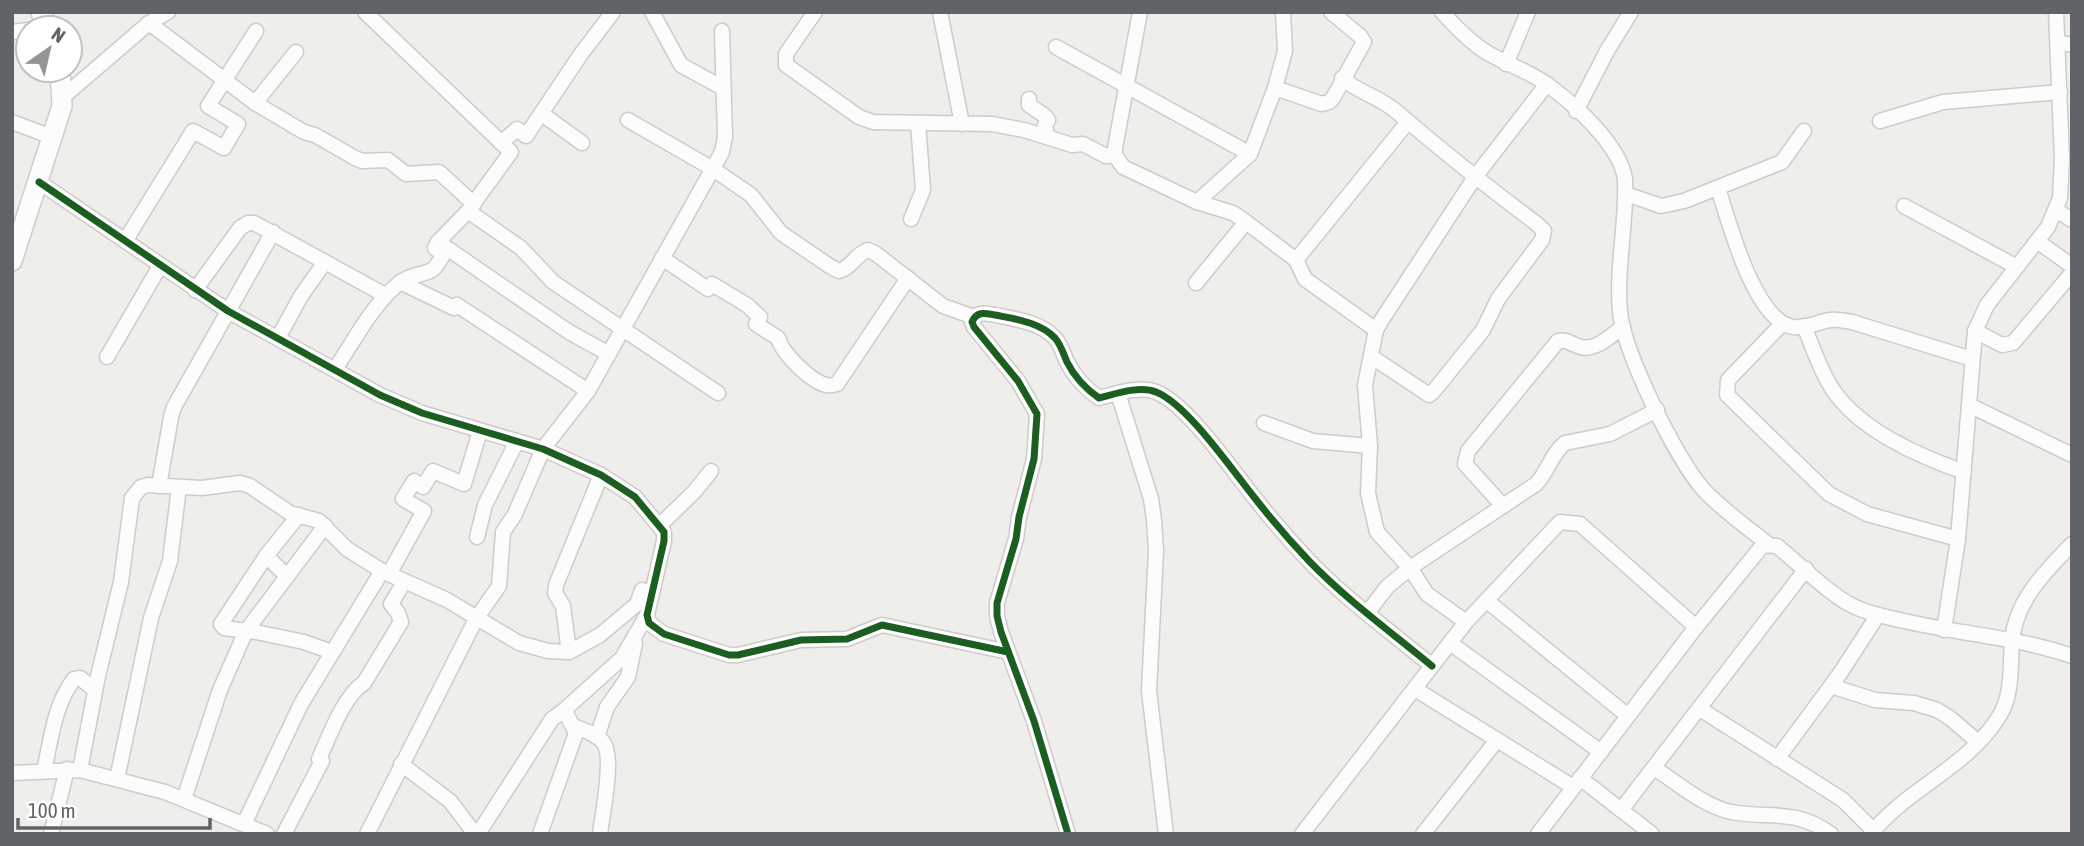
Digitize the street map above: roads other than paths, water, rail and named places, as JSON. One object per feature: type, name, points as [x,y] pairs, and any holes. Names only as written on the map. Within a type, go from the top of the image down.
[{"type":"main road","points":[[12,261],[64,97],[62,84]]},
{"type":"street","points":[[64,97],[149,23],[168,12]]},
{"type":"street","points":[[365,12],[506,148]]},
{"type":"street","points":[[652,12],[681,65],[723,88]]},
{"type":"street","points":[[815,12],[786,54],[786,65],[859,117],[873,122],[992,124],[1072,145],[1083,144],[1106,156],[1115,155]]},
{"type":"street","points":[[940,12],[962,124]]},
{"type":"street","points":[[1140,12],[1115,155],[1122,167],[1197,202],[1233,213],[1296,260],[1306,279],[1376,330]]},
{"type":"street","points":[[1197,202],[1250,154],[1275,88],[1285,51],[1283,12]]},
{"type":"street","points":[[1275,88],[1322,104],[1333,98],[1364,42],[1331,12]]},
{"type":"street","points":[[1442,12],[1467,38],[1506,64],[1547,84],[1577,111],[1614,152],[1624,171],[1626,194],[1619,286],[1623,327],[1657,410],[1680,454],[1703,489],[1768,544],[1777,546],[1845,602],[1878,615],[1944,630],[2012,639],[2072,656]]},
{"type":"street","points":[[1506,64],[1528,12]]},
{"type":"street","points":[[1577,111],[1607,51],[1631,12]]},
{"type":"street","points":[[1944,630],[1958,538],[1975,331],[1987,305],[2037,241],[2056,210],[2060,198],[2060,92],[2065,43],[2056,12]]},
{"type":"street","points":[[335,369],[385,295],[415,274],[431,271],[442,257],[435,248],[438,242],[471,207],[517,128],[526,136],[606,14]]},
{"type":"street","points":[[149,23],[255,103],[304,132],[315,135],[362,161],[388,160],[406,174],[439,173],[471,207],[521,248],[553,282],[718,393]]},
{"type":"street","points":[[125,241],[193,131],[224,148],[238,124],[208,106],[256,31]]},
{"type":"street","points":[[367,834],[476,619],[499,586],[503,532],[515,514],[543,449],[588,391],[722,152],[725,137],[722,32]]},
{"type":"street","points":[[1056,47],[1250,154]]},
{"type":"street","points":[[255,103],[296,52]]},
{"type":"street","points":[[1342,78],[1356,90],[1385,103],[1542,228],[1544,234],[1498,299],[1483,330],[1433,393],[1429,395],[1372,358]]},
{"type":"street","points":[[1466,622],[1427,594],[1410,568],[1377,532],[1368,493],[1370,446],[1365,386],[1376,330],[1475,177],[1547,84]]},
{"type":"street","points":[[1880,121],[1943,102],[2060,92]]},
{"type":"street","points":[[1029,99],[1029,105],[1048,120],[1045,125],[1046,137]]},
{"type":"street","points":[[542,114],[582,143]]},
{"type":"street","points":[[628,120],[713,169],[751,195],[781,233],[831,267],[844,270],[862,252],[868,250],[943,306],[974,317]]},
{"type":"street","points":[[12,122],[52,137]]},
{"type":"street","points":[[911,219],[923,190],[918,123]]},
{"type":"street","points":[[1296,260],[1408,123]]},
{"type":"street","points":[[1626,194],[1661,206],[1718,188],[1782,162],[1804,131]]},
{"type":"street","points":[[39,182],[228,311],[380,395],[422,413],[543,449],[601,475],[635,496],[664,531],[647,615],[635,637],[622,658],[552,719],[477,834],[450,800],[401,764]]},
{"type":"street","points":[[1718,188],[1744,268],[1767,308],[1782,324],[1798,328],[1831,320],[1852,322],[1972,359]]},
{"type":"street","points":[[1904,206],[2017,267]]},
{"type":"street","points":[[2056,210],[2072,220]]},
{"type":"street","points":[[1196,284],[1246,222]]},
{"type":"street","points":[[195,290],[240,228],[254,223],[385,295]]},
{"type":"street","points":[[159,486],[174,407],[273,233]]},
{"type":"street","points":[[2037,241],[2072,266]]},
{"type":"street","points":[[438,242],[569,332],[609,355]]},
{"type":"street","points":[[662,258],[708,289],[712,284],[747,305],[760,317],[756,324],[778,338],[779,344],[792,362],[825,385],[837,384],[908,278]]},
{"type":"street","points":[[278,338],[301,296],[325,262]]},
{"type":"street","points":[[107,357],[160,266]]},
{"type":"street","points":[[1975,331],[2002,345],[2013,343],[2072,273]]},
{"type":"street","points":[[400,282],[454,309],[457,305],[588,391]]},
{"type":"street","points":[[1068,834],[1034,722],[1001,632],[997,603],[1016,539],[1034,459],[1037,414],[1018,381],[974,327],[974,317],[981,313],[1022,319],[1048,332],[1056,339],[1069,365],[1087,390],[1099,398],[1148,390],[1156,391],[1172,402],[1202,433],[1312,564],[1432,666]]},
{"type":"street","points":[[1782,324],[1728,380],[1727,395],[1829,494],[1867,514],[1958,538]]},
{"type":"street","points":[[1804,326],[1829,384],[1853,412],[1916,454],[1964,472]]},
{"type":"street","points":[[1503,506],[1465,464],[1468,451],[1558,341],[1567,340],[1579,347],[1591,347],[1623,327]]},
{"type":"street","points":[[1118,393],[1151,499],[1154,520],[1156,551],[1149,691],[1166,834]]},
{"type":"street","points":[[1969,405],[2072,455]]},
{"type":"street","points":[[1368,612],[1387,587],[1410,568],[1542,478],[1564,443],[1610,434],[1657,410]]},
{"type":"street","points":[[1264,423],[1313,441],[1370,446]]},
{"type":"street","points":[[244,824],[301,704],[424,511],[403,499],[414,481],[423,487],[433,471],[464,484],[480,432]]},
{"type":"street","points":[[477,537],[485,505],[517,441]]},
{"type":"street","points":[[660,525],[711,471]]},
{"type":"street","points":[[569,652],[564,606],[555,593],[556,585],[601,475]]},
{"type":"street","points":[[51,834],[95,691],[121,582],[132,498],[141,487],[202,488],[240,484],[256,489],[290,513],[312,518],[325,526],[347,550],[404,582],[447,600],[476,619],[530,646],[548,651],[569,652],[600,635],[638,604],[642,590],[652,593]]},
{"type":"street","points":[[117,779],[151,618],[170,561],[179,487]]},
{"type":"street","points":[[299,515],[267,555],[221,624],[224,628],[304,642],[332,652]]},
{"type":"street","points":[[1303,834],[1466,622],[1560,522],[1580,524],[1696,627]]},
{"type":"street","points":[[184,799],[220,690],[246,631],[325,526]]},
{"type":"street","points":[[1538,834],[1696,627],[1758,549],[1768,544]]},
{"type":"street","points":[[1700,709],[1843,800],[1873,832],[1890,813],[1951,767],[1978,742],[2002,712],[2008,695],[2012,639],[2025,599],[2041,577],[2072,544]]},
{"type":"street","points":[[267,555],[287,576]]},
{"type":"street","points":[[1621,810],[1806,569]]},
{"type":"street","points":[[284,834],[322,761],[319,759],[335,725],[401,621],[391,604],[404,582]]},
{"type":"street","points":[[1487,601],[1628,716]]},
{"type":"street","points":[[647,615],[649,623],[663,634],[729,655],[801,640],[847,639],[882,625],[1008,652]]},
{"type":"street","points":[[1777,759],[1831,686],[1878,615]]},
{"type":"street","points":[[597,737],[607,707],[628,677],[635,637]]},
{"type":"street","points":[[1450,643],[1601,752]]},
{"type":"street","points":[[44,771],[56,712],[70,684],[74,679],[80,678],[95,691]]},
{"type":"street","points":[[1831,686],[1875,700],[1914,703],[1937,710],[1978,742]]},
{"type":"street","points":[[1415,689],[1497,740],[1577,783],[1621,810],[1652,834]]},
{"type":"street","points":[[562,712],[574,726],[597,737],[606,748],[608,776],[600,834]]},
{"type":"street","points":[[540,834],[576,733],[574,726]]},
{"type":"street","points":[[1423,834],[1497,740]]},
{"type":"street","points":[[1654,768],[1721,809],[1798,817],[1831,834]]},
{"type":"street","points":[[12,774],[73,769],[117,779],[165,792],[267,834]]}]
